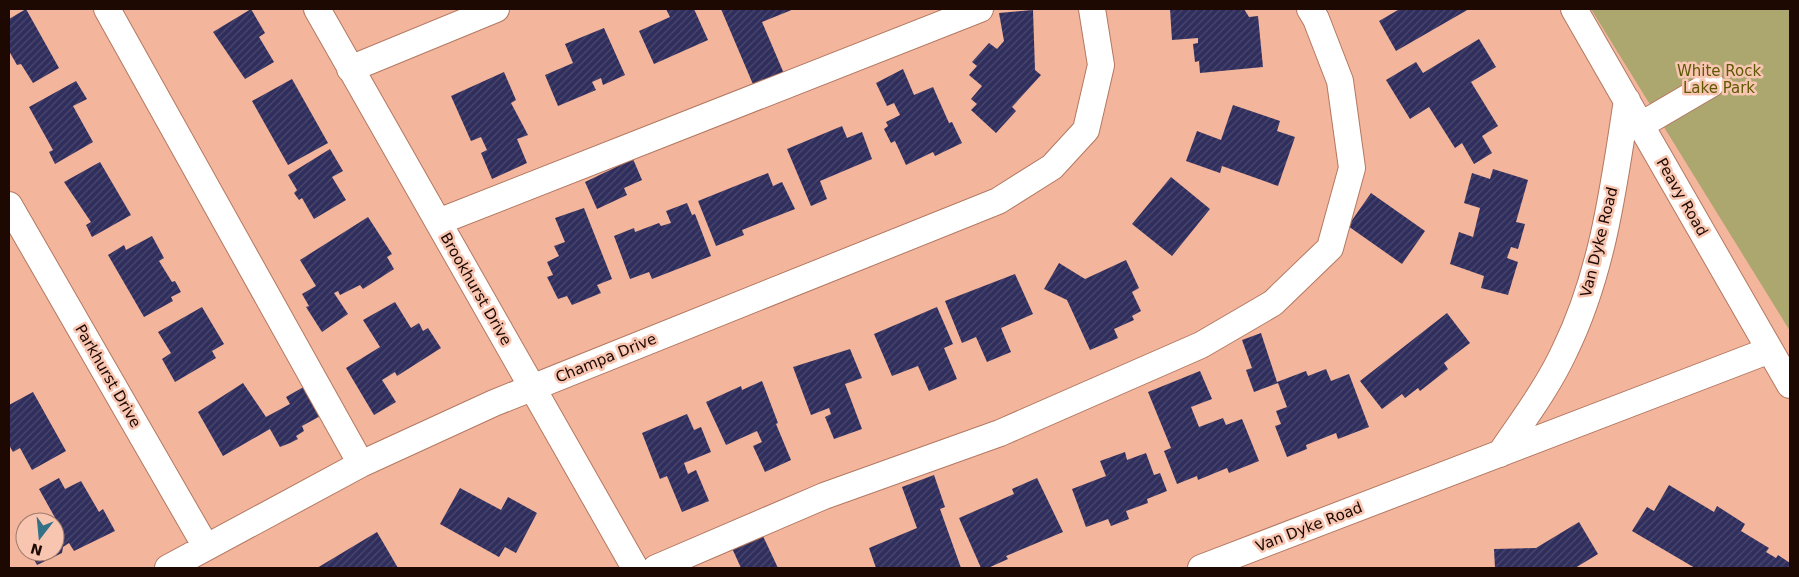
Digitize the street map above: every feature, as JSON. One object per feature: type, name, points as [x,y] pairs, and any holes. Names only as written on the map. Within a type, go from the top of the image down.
[{"type":"street","points":[[107,9],[361,464]]},
{"type":"street","name":"Brookhurst Drive","points":[[317,9],[635,568]]},
{"type":"street","points":[[350,69],[496,9]]},
{"type":"street","points":[[438,222],[980,9]]},
{"type":"street","name":"Champa Drive","points":[[168,568],[361,464],[494,403],[998,201],[1052,167],[1086,130],[1101,65],[1092,9]]},
{"type":"street","points":[[656,568],[824,496],[1000,433],[1201,345],[1273,303],[1330,248],[1352,168],[1340,81],[1316,19],[1310,9]]},
{"type":"street","name":"Peavy Road","points":[[1574,9],[1790,385]]},
{"type":"street","points":[[1642,125],[1710,84]]},
{"type":"street","name":"Van Dyke Road","points":[[1500,454],[1565,351],[1592,285],[1607,222],[1627,100]]},
{"type":"street","name":"Parkhurst Drive","points":[[9,205],[206,547]]},
{"type":"street","name":"Van Dyke Road","points":[[1201,568],[1770,350]]},
{"type":"green space","name":"White Rock Lake Park","points":[[1591,9],[1790,9],[1790,331]]},
{"type":"building","points":[[26,9],[59,68],[33,83],[21,64],[17,65],[9,51],[9,19]]},
{"type":"building","points":[[251,9],[265,33],[259,37],[274,62],[245,79],[213,32]]},
{"type":"building","points":[[666,9],[694,9],[708,40],[654,64],[639,31],[670,17]]},
{"type":"building","points":[[721,9],[794,9],[762,22],[785,76],[755,89]]},
{"type":"building","points":[[1170,9],[1244,9],[1249,17],[1258,16],[1263,67],[1200,73],[1199,61],[1195,62],[1193,44],[1198,43],[1198,38],[1172,40]]},
{"type":"building","points":[[1397,9],[1469,9],[1396,51],[1379,21]]},
{"type":"building","points":[[1033,10],[1035,70],[1041,75],[1012,107],[1016,111],[996,133],[971,110],[977,104],[971,99],[982,86],[969,75],[977,66],[972,62],[989,43],[997,49],[1004,41],[999,13]]},
{"type":"building","points":[[604,28],[625,75],[603,85],[601,78],[592,82],[596,90],[558,106],[545,75],[573,63],[565,44]]},
{"type":"building","points":[[1479,39],[1496,67],[1471,82],[1498,126],[1482,136],[1492,153],[1474,164],[1462,143],[1455,148],[1429,107],[1410,119],[1386,80],[1416,62],[1423,73]]},
{"type":"building","points":[[903,69],[914,95],[933,87],[949,123],[952,122],[962,143],[935,156],[933,152],[906,165],[895,141],[891,143],[884,129],[888,126],[886,122],[900,115],[894,103],[887,106],[876,83]]},
{"type":"building","points":[[504,72],[516,100],[511,103],[528,135],[517,139],[527,163],[492,179],[481,153],[487,150],[481,137],[471,141],[451,96]]},
{"type":"building","points":[[292,79],[328,143],[288,165],[252,101]]},
{"type":"building","points":[[76,81],[87,99],[73,106],[93,142],[55,164],[49,152],[53,150],[29,107]]},
{"type":"building","points":[[1233,105],[1280,121],[1277,131],[1295,137],[1278,186],[1222,166],[1220,173],[1186,161],[1197,131],[1221,140]]},
{"type":"building","points":[[842,126],[847,138],[862,132],[872,159],[820,181],[827,199],[811,206],[787,149]]},
{"type":"building","points":[[330,149],[343,171],[332,177],[346,200],[314,219],[302,198],[299,200],[294,193],[297,190],[288,175]]},
{"type":"building","points":[[633,159],[642,180],[624,188],[627,195],[597,209],[585,182]]},
{"type":"building","points":[[100,162],[131,215],[92,237],[86,225],[91,222],[64,182]]},
{"type":"building","points":[[1493,169],[1528,180],[1516,222],[1525,224],[1518,249],[1511,247],[1507,258],[1518,262],[1508,295],[1481,288],[1484,276],[1450,264],[1459,232],[1473,237],[1480,208],[1464,203],[1472,173],[1490,179]]},
{"type":"building","points":[[768,173],[773,186],[782,182],[795,209],[742,230],[744,235],[716,246],[698,201]]},
{"type":"building","points":[[1171,177],[1210,209],[1172,256],[1132,224]]},
{"type":"building","points":[[1371,193],[1425,231],[1402,264],[1348,226]]},
{"type":"building","points":[[687,203],[692,215],[695,214],[711,256],[652,279],[649,272],[630,279],[614,236],[634,228],[635,232],[659,223],[661,226],[671,223],[666,211]]},
{"type":"building","points":[[584,208],[612,279],[597,285],[601,293],[572,305],[567,296],[558,299],[547,277],[553,275],[547,262],[559,256],[554,246],[565,242],[555,218]]},
{"type":"building","points":[[368,217],[392,254],[387,257],[394,269],[363,289],[360,285],[340,295],[338,291],[334,293],[348,314],[322,332],[306,307],[309,306],[302,294],[316,286],[300,260]]},
{"type":"building","points":[[152,236],[164,258],[159,261],[172,282],[175,281],[181,292],[171,297],[173,301],[144,317],[108,255],[124,245],[126,250]]},
{"type":"building","points":[[1126,260],[1139,288],[1132,292],[1141,311],[1132,316],[1134,320],[1114,329],[1118,338],[1090,350],[1067,300],[1044,289],[1059,263],[1085,279]]},
{"type":"building","points":[[1015,274],[1033,314],[1001,328],[1011,352],[987,362],[976,337],[962,343],[945,301]]},
{"type":"building","points":[[395,302],[411,328],[419,323],[423,331],[428,328],[441,348],[397,376],[395,372],[382,380],[396,402],[374,415],[346,368],[380,347],[363,320]]},
{"type":"building","points":[[202,307],[224,344],[212,351],[216,358],[175,382],[162,359],[171,353],[158,332]]},
{"type":"building","points":[[937,307],[953,344],[944,348],[957,379],[929,391],[918,366],[892,376],[874,334]]},
{"type":"building","points":[[1447,313],[1470,343],[1444,363],[1448,369],[1420,391],[1418,388],[1405,398],[1402,394],[1382,409],[1360,381]]},
{"type":"building","points":[[1261,333],[1277,382],[1306,371],[1308,376],[1326,369],[1331,381],[1349,374],[1369,427],[1338,439],[1336,433],[1306,445],[1307,449],[1287,457],[1275,426],[1281,424],[1276,411],[1287,407],[1278,383],[1254,392],[1246,370],[1252,368],[1242,340]]},
{"type":"building","points":[[850,349],[862,378],[845,384],[862,429],[834,439],[825,417],[831,414],[829,408],[811,415],[793,367]]},
{"type":"building","points":[[1200,371],[1212,399],[1191,407],[1199,427],[1223,418],[1226,425],[1242,419],[1259,461],[1229,473],[1227,468],[1198,480],[1197,476],[1177,484],[1164,451],[1171,448],[1148,392]]},
{"type":"building","points":[[762,381],[778,423],[776,424],[791,460],[765,472],[753,446],[762,442],[757,431],[726,445],[706,402],[741,386],[742,390]]},
{"type":"building","points":[[243,383],[266,417],[290,404],[286,397],[307,385],[324,414],[302,426],[304,431],[296,436],[298,439],[290,443],[280,447],[270,429],[223,456],[198,412]]},
{"type":"building","points":[[33,392],[66,451],[32,470],[20,448],[13,452],[9,445],[9,405]]},
{"type":"building","points":[[687,414],[694,430],[701,427],[711,452],[684,463],[688,474],[696,470],[709,501],[682,512],[667,476],[660,479],[642,433]]},
{"type":"building","points":[[1125,452],[1127,460],[1146,453],[1154,475],[1160,473],[1167,491],[1147,499],[1148,503],[1126,511],[1129,519],[1111,526],[1108,519],[1086,527],[1072,489],[1106,476],[1100,461]]},
{"type":"building","points":[[934,475],[945,507],[940,509],[961,568],[876,568],[869,548],[917,528],[902,487]]},
{"type":"building","points":[[59,478],[65,489],[81,481],[99,512],[103,509],[115,531],[74,551],[69,543],[65,546],[65,512],[52,512],[39,489]]},
{"type":"building","points":[[1037,478],[1063,532],[1006,556],[1008,559],[988,568],[981,568],[959,518],[1014,494],[1012,489]]},
{"type":"building","points":[[1669,485],[1714,512],[1717,506],[1745,524],[1741,531],[1769,548],[1766,552],[1776,558],[1778,555],[1790,563],[1790,568],[1695,568],[1632,531],[1647,507],[1654,511]]},
{"type":"building","points":[[460,488],[501,510],[508,497],[537,513],[516,553],[505,547],[499,557],[440,524]]},
{"type":"building","points":[[1579,522],[1598,554],[1575,568],[1495,568],[1494,549],[1536,548]]},
{"type":"building","points":[[377,532],[398,568],[317,568]]},
{"type":"building","points":[[761,532],[778,568],[741,568],[731,546]]}]
